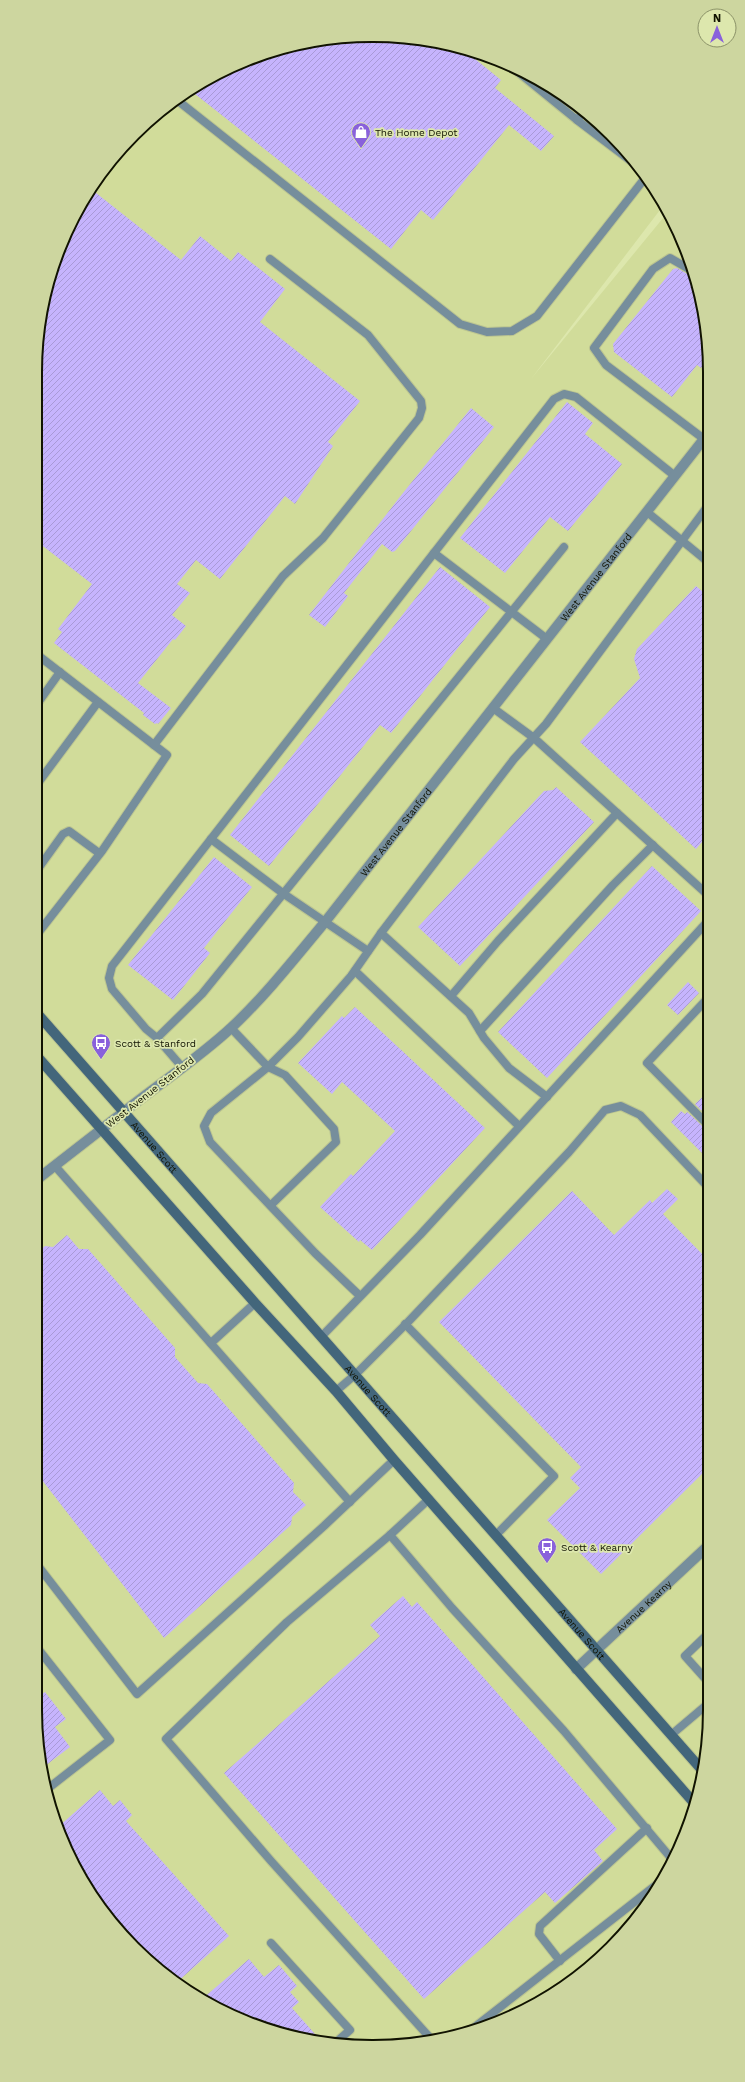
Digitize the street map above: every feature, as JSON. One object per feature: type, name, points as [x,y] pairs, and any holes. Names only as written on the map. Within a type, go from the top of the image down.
[{"type":"main road","name":"Avenue Scott","points":[[42,1019],[125,1111],[321,1337],[356,1374],[698,1766]]},
{"type":"main road","points":[[42,1062],[101,1131],[336,1391],[394,1460],[691,1799]]},
{"type":"street","name":"West Avenue Stanford","points":[[42,1176],[231,1028],[250,1010],[325,922],[703,441]]},
{"type":"street","name":"Avenue Kearny","points":[[576,1669],[703,1551]]},
{"type":"lane","points":[[537,85],[580,117],[607,140]]},
{"type":"lane","points":[[181,103],[460,324],[487,332],[512,331],[537,316],[642,182]]},
{"type":"lane","points":[[685,267],[670,258],[653,269],[594,348],[606,364],[703,435]]},
{"type":"lane","points":[[154,745],[283,576],[323,538],[418,418],[422,408],[421,401],[408,382],[368,335],[270,259]]},
{"type":"lane","points":[[182,1067],[157,1038],[146,1029],[112,989],[109,978],[112,966],[554,400],[564,394],[576,397],[675,476]]},
{"type":"lane","points":[[647,512],[703,558]]},
{"type":"lane","points":[[360,1296],[315,1253],[210,1142],[204,1126],[211,1113],[268,1066],[298,1037],[355,971],[381,933],[514,759],[534,738],[599,654],[703,513]]},
{"type":"lane","points":[[157,1038],[202,994],[564,547]]},
{"type":"lane","points":[[434,553],[547,639]]},
{"type":"lane","points":[[42,658],[167,755],[99,853],[42,928]]},
{"type":"lane","points":[[42,697],[60,672]]},
{"type":"lane","points":[[42,778],[98,702]]},
{"type":"lane","points":[[493,708],[534,738],[703,890]]},
{"type":"lane","points":[[451,996],[503,935],[617,813]]},
{"type":"lane","points":[[42,863],[63,834],[69,831],[99,853]]},
{"type":"lane","points":[[211,839],[284,894],[368,951]]},
{"type":"lane","points":[[480,1031],[613,885],[653,845]]},
{"type":"lane","points":[[321,1337],[420,1235],[703,926]]},
{"type":"lane","points":[[381,933],[469,1013],[480,1031],[509,1068],[546,1096]]},
{"type":"lane","points":[[355,971],[519,1126]]},
{"type":"lane","points":[[703,1003],[647,1063],[703,1120]]},
{"type":"lane","points":[[231,1028],[268,1066],[285,1075],[334,1129],[336,1142],[271,1205]]},
{"type":"lane","points":[[336,1391],[356,1374],[405,1324],[559,1162],[605,1110],[621,1106],[640,1115],[703,1182]]},
{"type":"lane","points":[[55,1166],[350,1502]]},
{"type":"lane","points":[[211,1343],[255,1303]]},
{"type":"lane","points":[[405,1324],[554,1476],[496,1535]]},
{"type":"lane","points":[[42,1571],[137,1694],[350,1502],[394,1460]]},
{"type":"lane","points":[[428,2035],[271,1861],[166,1739],[287,1622],[390,1535],[429,1499]]},
{"type":"lane","points":[[390,1535],[452,1608],[564,1731],[669,1856]]},
{"type":"lane","points":[[703,1639],[685,1656],[703,1676]]},
{"type":"lane","points":[[42,1654],[110,1740],[51,1786]]},
{"type":"lane","points":[[671,1735],[703,1708]]},
{"type":"lane","points":[[560,1961],[539,1934],[540,1926],[647,1828]]},
{"type":"lane","points":[[483,2021],[648,1891]]},
{"type":"lane","points":[[271,1943],[350,2030],[341,2038]]},
{"type":"shaded area","points":[[372,42],[416,45],[458,53],[499,67],[538,86],[574,110],[606,139],[635,171],[660,210],[531,379],[664,217],[678,246],[692,287],[700,329],[703,372],[703,1710],[700,1753],[692,1795],[685,1816],[678,1836],[659,1875],[635,1911],[621,1927],[574,1972],[538,1996],[519,2006],[499,2015],[458,2029],[437,2034],[394,2039],[372,2040],[329,2037],[287,2029],[246,2015],[226,2006],[207,1996],[171,1972],[155,1958],[110,1911],[86,1875],[67,1836],[53,1795],[48,1774],[42,1710],[42,372],[45,329],[53,287],[60,266],[67,246],[86,207],[110,171],[124,155],[171,110],[207,86],[226,76],[246,67],[287,53],[308,48],[351,43]]},
{"type":"building","name":"The Home Depot","points":[[372,42],[416,45],[437,48],[474,58],[501,80],[495,88],[554,136],[541,151],[509,125],[433,220],[421,210],[391,249],[195,94],[207,86],[246,67],[287,53],[329,45]]},
{"type":"building","points":[[96,193],[181,260],[200,236],[231,261],[238,252],[285,289],[260,322],[360,401],[328,442],[333,446],[295,504],[285,496],[220,579],[196,560],[177,584],[190,593],[172,615],[186,626],[175,640],[173,639],[138,683],[171,708],[158,724],[155,724],[143,715],[144,713],[54,643],[62,632],[58,629],[92,584],[42,545],[42,372],[45,329],[53,287],[67,246],[76,226]]},
{"type":"building","points":[[677,268],[688,274],[692,287],[700,329],[703,366],[701,368],[697,365],[672,397],[614,352],[613,344],[673,269]]},
{"type":"building","points":[[567,402],[593,423],[585,434],[622,464],[568,531],[550,517],[505,573],[460,538]]},
{"type":"building","points":[[471,408],[494,427],[395,551],[392,552],[382,544],[344,593],[348,596],[325,627],[309,615],[399,498]]},
{"type":"building","points":[[440,567],[490,607],[391,733],[380,725],[269,866],[230,835]]},
{"type":"building","points":[[696,586],[703,592],[703,841],[696,849],[580,742],[640,678],[634,659],[637,649]]},
{"type":"building","points":[[556,787],[594,822],[460,966],[418,927],[544,791],[553,790]]},
{"type":"building","points":[[214,857],[252,887],[204,948],[210,953],[173,1000],[128,965]]},
{"type":"building","points":[[652,866],[701,911],[547,1078],[498,1032]]},
{"type":"building","points":[[688,982],[699,993],[678,1015],[667,1005]]},
{"type":"building","points":[[355,1007],[485,1128],[372,1250],[360,1240],[359,1242],[320,1207],[351,1174],[353,1176],[395,1131],[342,1082],[332,1094],[298,1063],[342,1016],[344,1018]]},
{"type":"building","points":[[703,1097],[703,1112],[695,1104]]},
{"type":"building","points":[[681,1111],[685,1114],[687,1112],[703,1126],[703,1154],[671,1122]]},
{"type":"building","points":[[667,1189],[678,1199],[663,1214],[703,1255],[703,1473],[601,1574],[547,1520],[580,1488],[570,1478],[581,1467],[439,1322],[572,1191],[614,1235],[650,1200],[652,1203]]},
{"type":"building","points":[[67,1235],[79,1249],[88,1249],[175,1348],[175,1357],[198,1383],[207,1384],[294,1483],[293,1492],[306,1505],[292,1517],[291,1525],[164,1638],[42,1480],[42,1249],[45,1246],[53,1247]]},
{"type":"building","points":[[403,1596],[412,1607],[417,1602],[617,1829],[594,1850],[603,1861],[555,1903],[545,1892],[424,1999],[224,1773],[380,1636],[370,1625]]},
{"type":"building","points":[[45,1692],[66,1719],[55,1727],[70,1747],[47,1765],[43,1731],[42,1694]]},
{"type":"building","points":[[100,1790],[113,1806],[120,1800],[132,1815],[126,1821],[229,1936],[181,1979],[171,1972],[139,1943],[110,1911],[86,1875],[76,1856],[62,1823]]},
{"type":"building","points":[[249,1959],[264,1977],[279,1965],[297,1986],[290,1992],[299,2002],[292,2008],[316,2035],[287,2029],[246,2015],[206,1995]]},
{"type":"place","name":"The Home Depot","points":[[361,149]]},
{"type":"place","name":"Scott & Stanford","points":[[101,1060]]},
{"type":"place","name":"Scott & Kearny","points":[[547,1564]]}]
